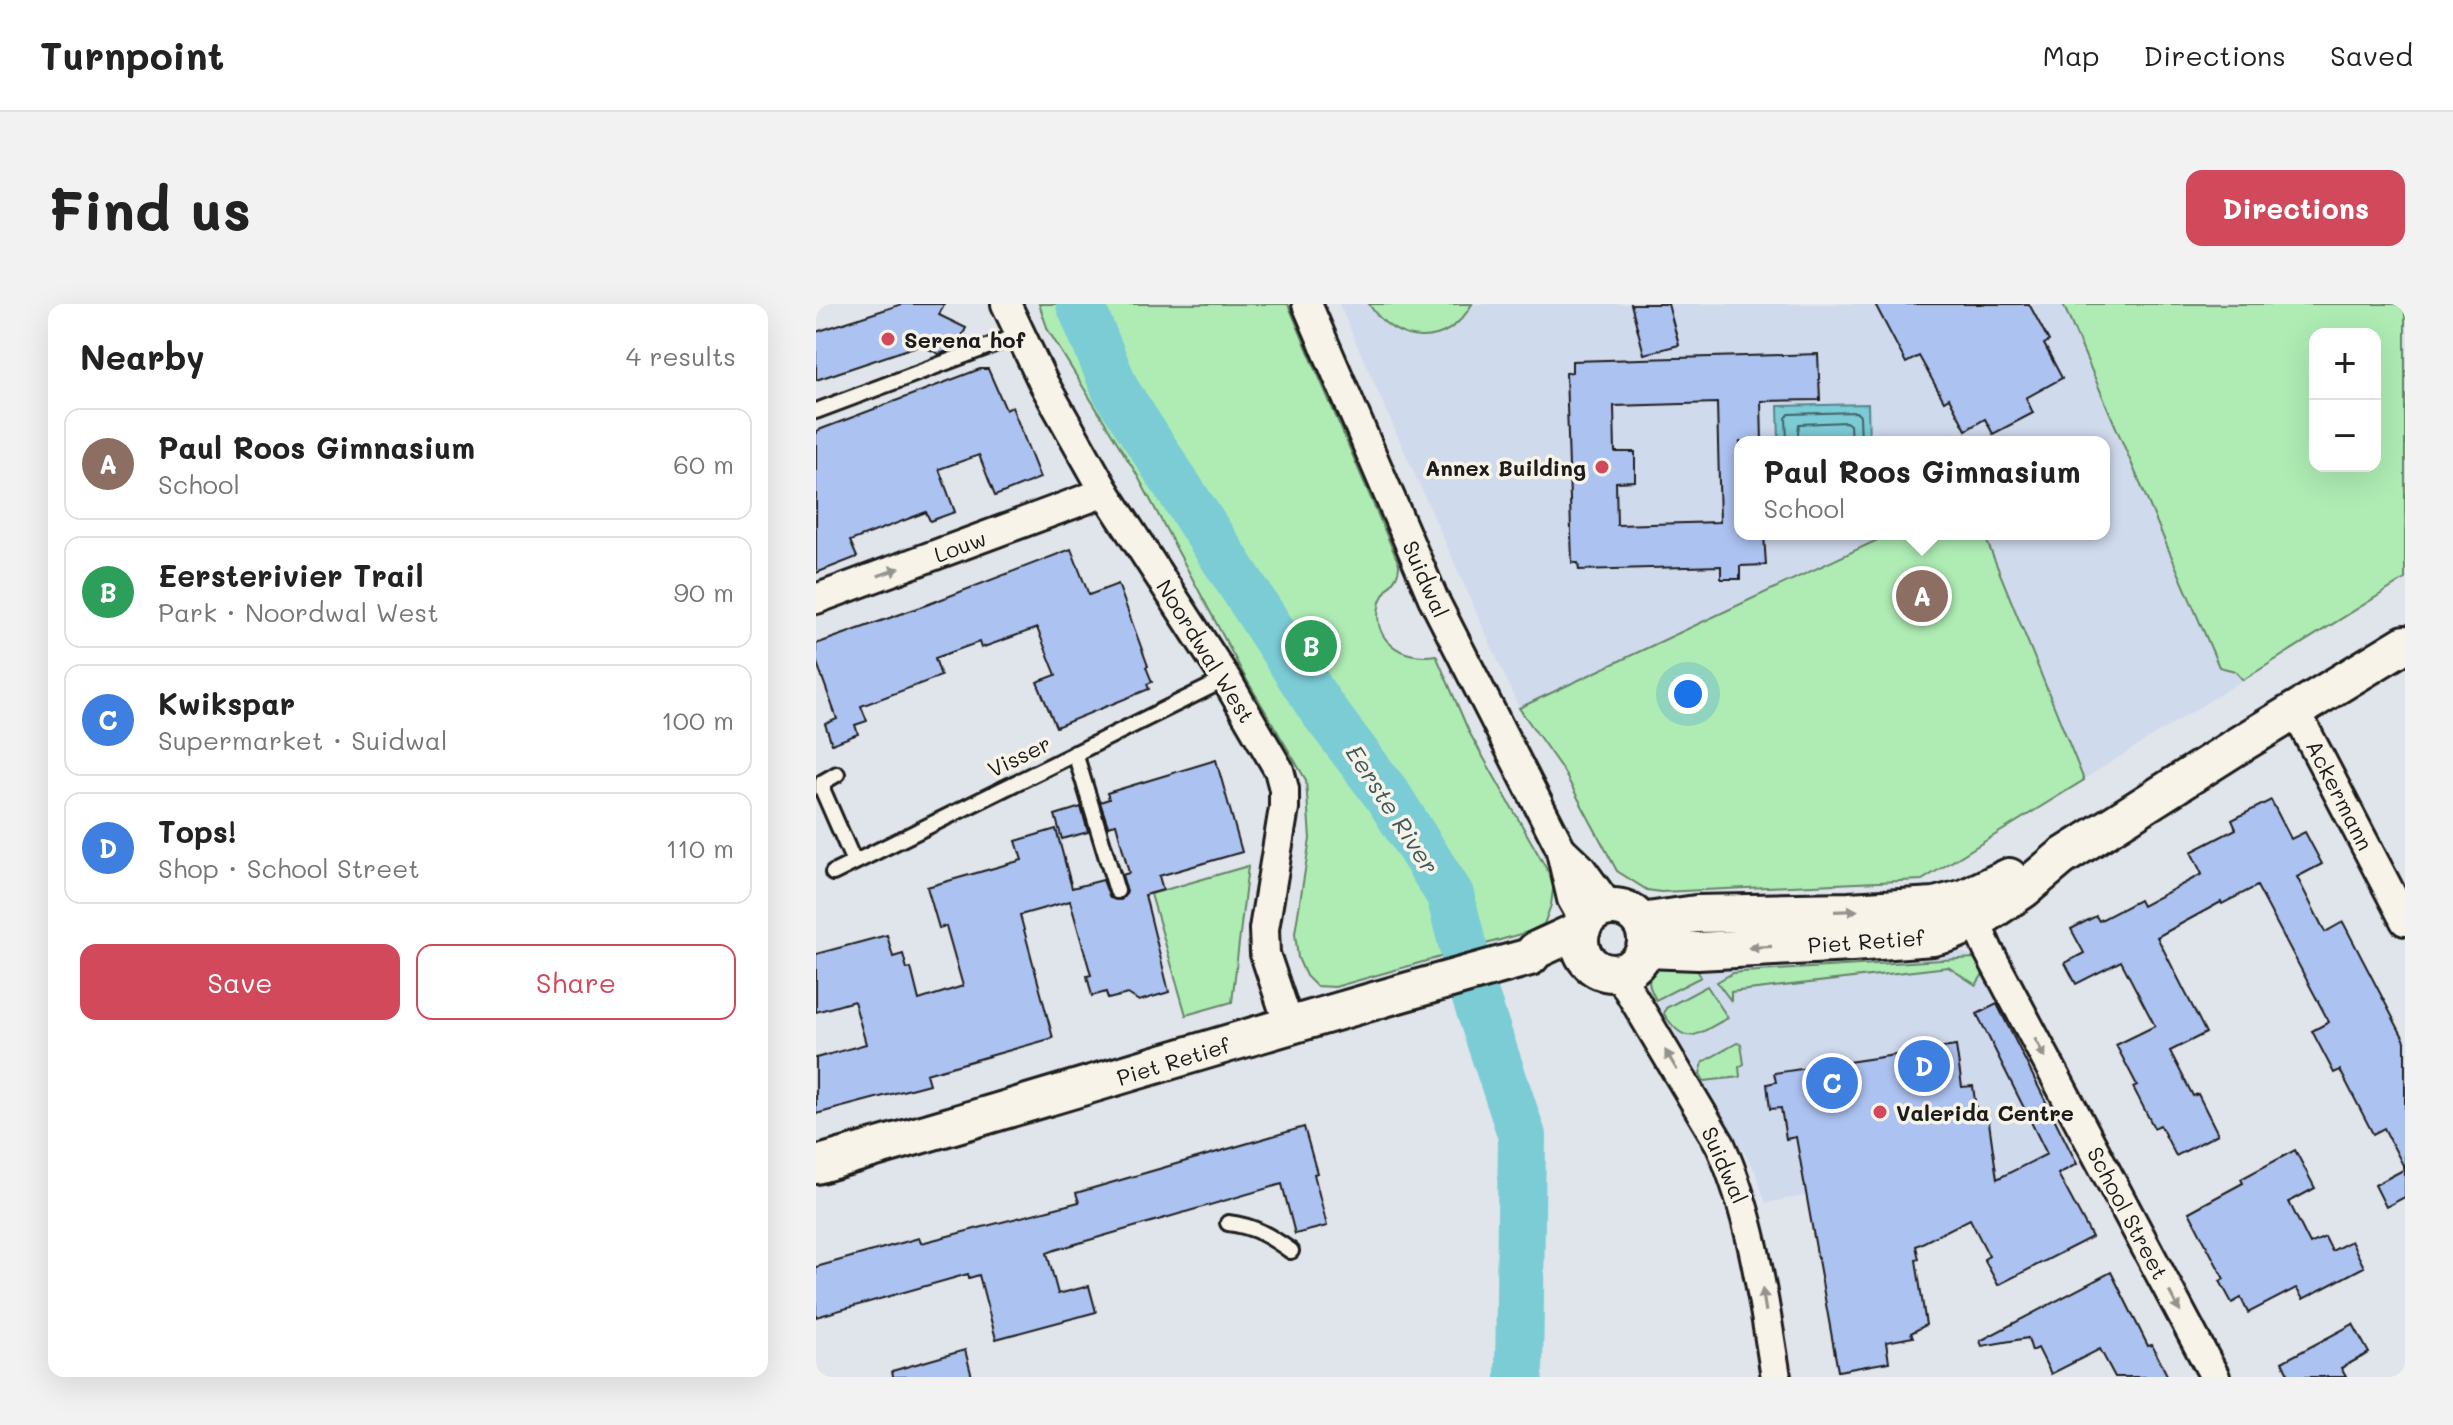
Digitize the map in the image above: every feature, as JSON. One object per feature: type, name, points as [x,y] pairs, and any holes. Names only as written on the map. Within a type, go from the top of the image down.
[{"type":"street","name":"Noordwal West","points":[[1006,304],[1019,335],[1105,492],[1226,679],[1279,770],[1284,789],[1279,843],[1264,929],[1265,954],[1289,1025]]},
{"type":"street","name":"Suidwal","points":[[1307,304],[1433,598],[1560,847],[1572,899],[1720,1144],[1736,1181],[1757,1259],[1776,1377]]},
{"type":"street","name":"Louw","points":[[816,599],[1105,492]]},
{"type":"street","name":"Piet Retief","points":[[1644,935],[1696,914],[1935,906],[1970,910],[2029,867],[2062,857],[2405,644]]},
{"type":"street","name":"Ackermann","points":[[2296,712],[2405,921]]},
{"type":"street","points":[[1627,910],[1644,935],[1640,961],[1631,969],[1596,938],[1627,910]]},
{"type":"street","name":"School Street","points":[[1970,910],[2003,979],[2215,1377]]},
{"type":"street","name":"Piet Retief","points":[[816,1165],[1596,938]]},
{"type":"lane","points":[[816,411],[1019,335]]},
{"type":"lane","name":"Visser","points":[[833,873],[1226,679]]},
{"type":"lane","points":[[1075,753],[1117,891]]},
{"type":"lane","points":[[837,774],[823,782],[823,791],[854,862]]},
{"type":"lane","points":[[1228,1223],[1262,1231],[1291,1251]]},
{"type":"shaded area","points":[[1339,304],[2405,304],[2405,579],[1922,880],[1661,892],[1647,890],[1617,871],[1564,772],[1519,708]]},
{"type":"shaded area","points":[[1955,949],[1981,964],[1983,974],[2077,1164],[1940,1235],[1932,1212],[1901,1177],[1766,1203],[1755,1171],[1648,987],[1656,966]]},
{"type":"green space","points":[[1039,304],[1288,304],[1399,564],[1397,575],[1380,602],[1378,615],[1384,637],[1401,651],[1412,655],[1436,655],[1469,732],[1554,882],[1551,905],[1544,924],[1528,932],[1335,987],[1316,986],[1306,976],[1298,958],[1295,933],[1310,839],[1306,780],[1245,677],[1136,473],[1048,330]]},
{"type":"green space","points":[[1369,304],[1472,304],[1449,329],[1421,337],[1406,335],[1393,328]]},
{"type":"green space","points":[[2063,304],[2405,304],[2405,579],[2243,680],[2235,671],[2219,667]]},
{"type":"green space","points":[[1877,540],[1986,540],[2084,780],[1922,880],[1661,892],[1647,890],[1617,871],[1564,772],[1519,708]]},
{"type":"green space","points":[[1248,866],[1232,1002],[1186,1015],[1151,894]]},
{"type":"green space","points":[[1975,958],[1981,964],[1983,974],[1976,985],[1948,967],[1731,992],[1731,1001],[1717,982],[1733,973],[1742,972]]},
{"type":"green space","points":[[1693,963],[1701,977],[1656,1000],[1649,983],[1656,966]]},
{"type":"green space","points":[[1707,986],[1728,1018],[1693,1035],[1679,1032],[1664,1014],[1666,1008]]},
{"type":"green space","points":[[1737,1043],[1741,1044],[1744,1064],[1739,1067],[1740,1077],[1704,1081],[1700,1074],[1703,1062]]},
{"type":"water","points":[[1868,404],[1869,436],[1779,436],[1778,406]]},
{"type":"building","name":"Serena hof","points":[[902,304],[944,304],[939,315],[966,328],[956,348],[939,354],[920,345],[816,380],[816,332]]},
{"type":"building","points":[[1631,304],[1668,304],[1679,345],[1644,354]]},
{"type":"building","points":[[1875,304],[2029,304],[2049,341],[2044,344],[2062,378],[2026,398],[2033,413],[1993,434],[1985,419],[1966,430],[1949,398],[1944,401],[1919,356],[1906,363]]},
{"type":"building","name":"Annex Building","points":[[1818,354],[1820,400],[1761,401],[1762,436],[1734,436],[1734,540],[1764,540],[1766,565],[1740,566],[1740,579],[1721,579],[1721,566],[1579,570],[1578,563],[1572,563],[1566,373],[1572,372],[1572,361]],"holes":[[[1717,403],[1720,522],[1617,525],[1616,482],[1635,481],[1635,452],[1615,452],[1614,406]]]},
{"type":"building","points":[[980,369],[988,369],[1006,410],[1012,407],[1040,478],[995,496],[979,455],[939,469],[955,512],[930,521],[926,512],[850,541],[857,557],[816,573],[816,431]]},
{"type":"building","points":[[1071,549],[1089,595],[1118,584],[1148,666],[1152,682],[1147,684],[1149,689],[1056,727],[1037,682],[1056,675],[1037,628],[981,648],[979,642],[935,658],[941,676],[861,706],[867,721],[855,725],[858,734],[832,744],[825,724],[837,719],[816,660],[816,644]]},
{"type":"building","points":[[1216,760],[1242,852],[1159,876],[1163,890],[1145,895],[1169,992],[1139,1001],[1128,994],[1108,999],[1106,992],[1092,996],[1087,976],[1091,975],[1070,901],[1020,915],[1053,1038],[926,1074],[929,1084],[816,1114],[816,1058],[866,1044],[854,1001],[816,1012],[816,954],[887,935],[893,957],[903,954],[907,969],[911,968],[919,1000],[963,986],[946,926],[939,928],[927,887],[1022,860],[1016,841],[1056,829],[1072,888],[1103,880],[1110,898],[1121,900],[1127,892],[1122,875],[1129,873],[1116,824],[1108,826],[1100,802],[1109,799],[1107,793]]},
{"type":"building","points":[[2271,800],[2291,839],[2305,832],[2322,864],[2297,877],[2325,932],[2343,922],[2405,1041],[2405,1169],[2384,1128],[2373,1134],[2340,1070],[2334,1073],[2312,1031],[2329,1022],[2257,886],[2157,937],[2206,1033],[2170,1051],[2193,1096],[2198,1094],[2218,1134],[2176,1156],[2160,1125],[2154,1128],[2133,1087],[2137,1085],[2116,1045],[2155,1026],[2121,961],[2076,984],[2065,963],[2084,953],[2071,929],[2096,916],[2099,921],[2139,900],[2142,906],[2202,874],[2191,852],[2236,829],[2232,820]]},
{"type":"building","points":[[1081,807],[1088,832],[1062,839],[1055,815]]},
{"type":"building","points":[[1997,1004],[2077,1164],[2058,1174],[2092,1237],[1998,1285],[1984,1259],[1989,1256],[1970,1219],[1916,1246],[1926,1325],[1911,1333],[1913,1337],[1886,1342],[1889,1362],[1838,1371],[1796,1137],[1786,1139],[1781,1108],[1770,1109],[1767,1084],[1776,1082],[1774,1073],[1956,1046],[1962,1087],[1973,1086],[1977,1116],[1988,1115],[1997,1179],[2047,1154],[1977,1014]]},
{"type":"building","points":[[1304,1127],[1327,1226],[1295,1234],[1282,1184],[1055,1250],[1047,1253],[1058,1294],[1089,1286],[1096,1312],[996,1339],[979,1275],[969,1278],[968,1274],[816,1317],[816,1267],[919,1238],[921,1243],[1079,1202],[1076,1193]]},
{"type":"building","points":[[2295,1150],[2315,1188],[2289,1202],[2310,1244],[2325,1237],[2332,1251],[2351,1241],[2364,1267],[2303,1299],[2296,1288],[2248,1313],[2241,1298],[2232,1303],[2220,1281],[2224,1279],[2189,1212]]},
{"type":"building","points":[[2405,1169],[2405,1197],[2386,1207],[2375,1185]]},
{"type":"building","points":[[2111,1272],[2148,1346],[2152,1345],[2168,1377],[2115,1377],[2100,1349],[2051,1374],[2038,1348],[2032,1351],[2028,1338],[1982,1346],[1980,1341]]},
{"type":"building","points":[[2353,1324],[2369,1353],[2341,1368],[2346,1377],[2290,1377],[2282,1362]]},
{"type":"building","points":[[965,1350],[972,1377],[893,1377],[892,1371]]},
{"type":"waterway","name":"Eerste River","points":[[1080,304],[1116,391],[1322,709],[1388,796],[1450,895],[1475,995],[1522,1136],[1519,1377]]},
{"type":"place","name":"Serena hof","points":[[888,339]]},
{"type":"place","name":"Annex Building","points":[[1602,467]]},
{"type":"place","name":"Paul Roos Gimnasium","points":[[1922,596]]},
{"type":"place","name":"Eersterivier Trail","points":[[1311,646]]},
{"type":"place","name":"Tops!","points":[[1924,1066]]},
{"type":"place","name":"Kwikspar","points":[[1832,1083]]},
{"type":"place","name":"Valerida Centre","points":[[1880,1112]]}]
